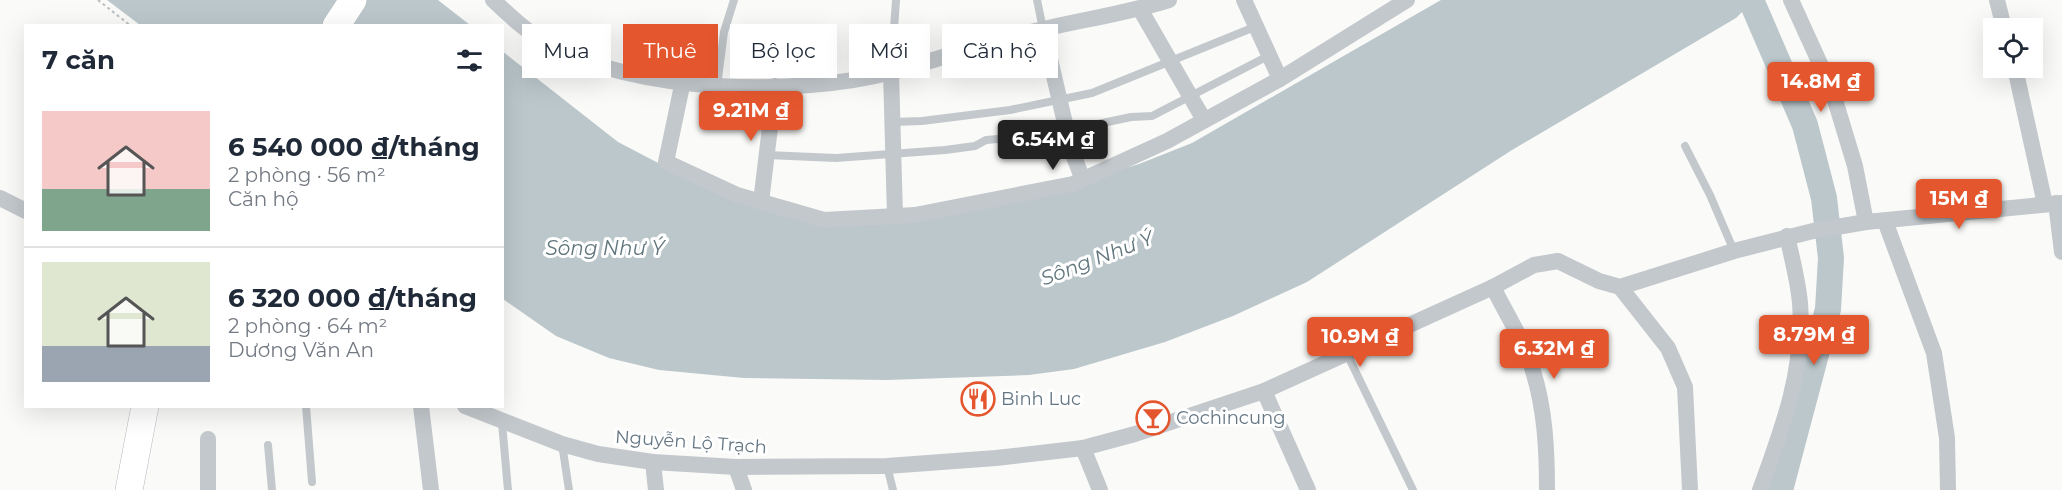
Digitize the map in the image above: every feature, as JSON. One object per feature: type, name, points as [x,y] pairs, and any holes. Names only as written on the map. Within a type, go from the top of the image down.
[{"type":"highway","points":[[337,24],[353,0]]},
{"type":"highway","points":[[129,490],[145,408]]},
{"type":"street","points":[[493,0],[522,27],[550,45],[589,63],[629,73],[717,86],[819,84],[855,78]]},
{"type":"street","points":[[1058,25],[1169,0]]},
{"type":"street","points":[[1244,0],[1280,79]]},
{"type":"street","points":[[683,81],[666,162],[737,195],[824,220],[895,216],[970,205],[1083,180],[1167,141],[1280,79],[1407,0]]},
{"type":"street","points":[[1791,0],[1832,90],[1855,166],[1859,223]]},
{"type":"street","points":[[1997,0],[2002,18]]},
{"type":"street","points":[[1142,6],[1204,120]]},
{"type":"street","points":[[891,78],[895,216]]},
{"type":"street","points":[[1055,78],[1067,131],[1083,180]]},
{"type":"street","points":[[2018,78],[2054,203],[2062,252]]},
{"type":"street","points":[[761,202],[774,86]]},
{"type":"street","points":[[1,202],[24,210]]},
{"type":"street","points":[[1690,490],[1685,387],[1668,348],[1620,287],[1787,236],[1859,223],[2054,203]]},
{"type":"street","points":[[1885,221],[1934,353],[1947,438],[1948,490]]},
{"type":"street","points":[[1760,490],[1786,420],[1794,385],[1799,343],[1800,305],[1787,236]]},
{"type":"street","name":"Nguyễn Lộ Trạch","points":[[469,408],[502,423],[562,444],[598,454],[653,462],[736,467],[887,466],[1083,448],[1135,434],[1264,391],[1493,287],[1534,265],[1558,261],[1599,281],[1620,287]]},
{"type":"street","points":[[1493,287],[1533,368],[1541,402],[1547,450],[1547,490]]},
{"type":"street","points":[[1264,391],[1308,490]]},
{"type":"street","points":[[421,408],[431,490]]},
{"type":"street","points":[[207,490],[208,439]]},
{"type":"street","points":[[1083,448],[1100,490]]},
{"type":"street","points":[[653,462],[656,490]]},
{"type":"street","points":[[736,467],[744,490]]},
{"type":"lane","points":[[717,86],[724,32],[734,0]]},
{"type":"lane","points":[[894,24],[896,0]]},
{"type":"lane","points":[[1037,0],[1042,24]]},
{"type":"lane","points":[[893,122],[922,121],[1010,110],[1092,93],[1257,26]]},
{"type":"lane","points":[[767,155],[836,158],[975,146],[986,140],[1067,131],[1131,117],[1152,116],[1270,54]]},
{"type":"lane","points":[[1685,146],[1710,195],[1734,251]]},
{"type":"lane","points":[[1347,354],[1413,490]]},
{"type":"lane","points":[[306,408],[312,482]]},
{"type":"lane","points":[[502,423],[508,490]]},
{"type":"lane","points":[[562,444],[569,490]]},
{"type":"lane","points":[[268,445],[272,490]]},
{"type":"lane","points":[[887,466],[892,490]]},
{"type":"path","points":[[98,0],[128,24]]},
{"type":"water","points":[[107,0],[438,0],[469,24],[139,24]]},
{"type":"water","name":"Sông Như Ý","points":[[1441,0],[1754,0],[1736,18],[1512,150],[1307,282],[1233,316],[1165,342],[1074,369],[1029,375],[887,380],[744,378],[659,370],[609,358],[556,336],[504,300],[504,53],[522,67],[522,78],[536,78],[618,142],[689,179],[844,220],[1080,182],[1139,164],[1192,143]]},
{"type":"waterway","points":[[1751,0],[1805,125],[1824,198],[1831,258],[1828,309],[1780,490]]},
{"type":"place","name":"Binh Luc","points":[[978,399]]},
{"type":"place","name":"Cochincung","points":[[1153,418]]}]
